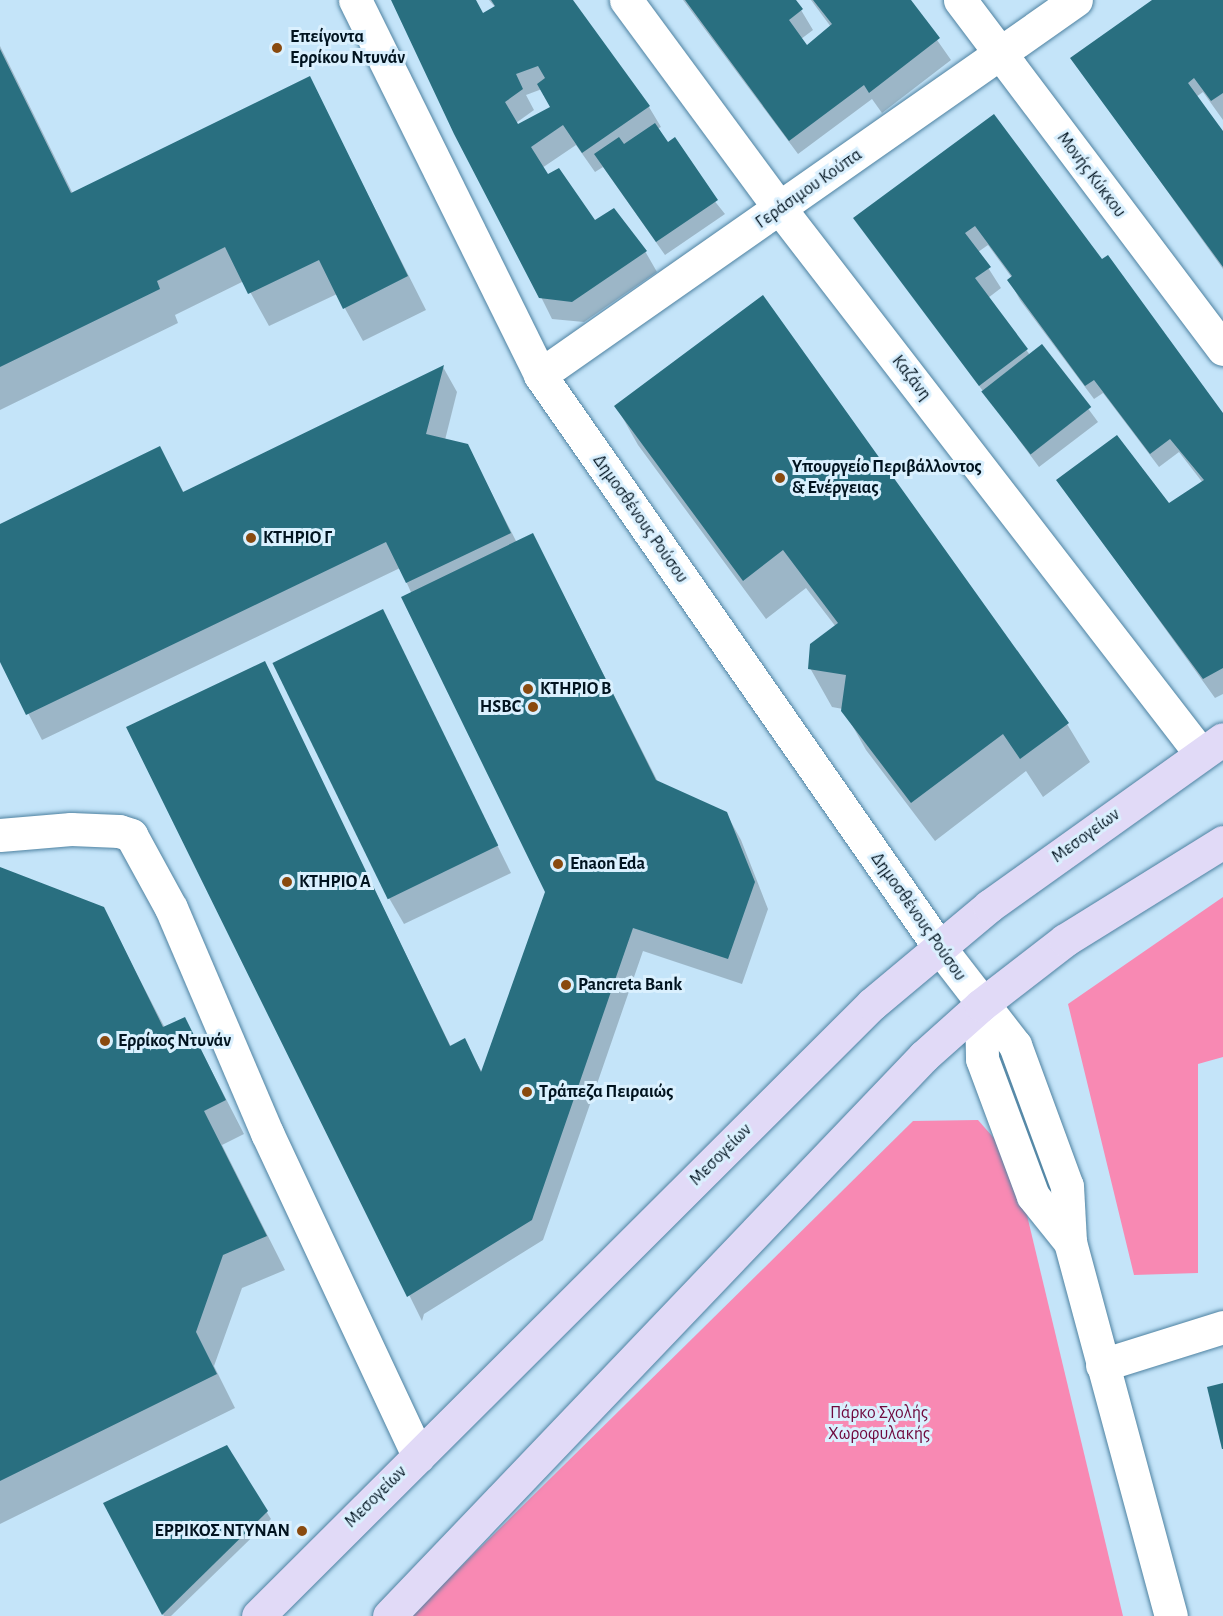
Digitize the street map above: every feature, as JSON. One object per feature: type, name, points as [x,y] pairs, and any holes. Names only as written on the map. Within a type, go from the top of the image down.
[{"type":"main road","name":"Μεσογείων","points":[[258,1616],[872,1004],[989,906],[1211,746]]},
{"type":"main road","points":[[388,1616],[924,1056],[981,1005],[1065,940],[1223,842]]},
{"type":"street","name":"Δημοσθένους Ρούσου","points":[[355,0],[540,375],[939,947],[981,1005],[1015,1045],[1067,1186],[1070,1242],[1101,1365],[1171,1616]]},
{"type":"street","name":"Καζάνη","points":[[626,0],[781,210],[1211,746]]},
{"type":"street","name":"Μονής Κύκκου","points":[[960,0],[1223,349]]},
{"type":"street","name":"Γεράσιμου Κούπα","points":[[540,375],[781,210],[998,53],[1076,0]]},
{"type":"street","points":[[0,835],[71,829],[119,831],[131,836],[171,908],[267,1133],[418,1455]]},
{"type":"street","points":[[1101,1365],[1223,1328]]},
{"type":"green space","points":[[1223,897],[1223,1057],[1198,1064],[1198,1273],[1134,1275],[1068,1004]]},
{"type":"green space","name":"Πάρκο Σχολής Χωροφυλακής","points":[[978,1120],[1014,1161],[1123,1616],[411,1616],[913,1121]]},
{"type":"building","points":[[391,0],[476,0],[483,13],[495,6],[491,0],[573,0],[650,106],[582,153],[563,125],[531,147],[548,174],[559,168],[595,220],[614,208],[647,251],[572,302],[539,298],[454,134]],"holes":[[[538,66],[545,78],[537,84],[550,107],[518,124],[505,102],[523,89],[516,74]]]},
{"type":"building","points":[[685,0],[796,0],[803,9],[789,20],[807,45],[832,24],[813,0],[911,0],[940,38],[869,93],[864,85],[789,141]]},
{"type":"building","points":[[1152,0],[1223,0],[1223,93],[1211,101],[1194,78],[1188,83],[1223,131],[1223,267],[1070,58]]},
{"type":"building","points":[[0,49],[71,193],[310,76],[408,276],[343,309],[319,260],[248,294],[225,247],[157,281],[160,289],[0,367]]},
{"type":"building","points":[[994,114],[1102,259],[1108,255],[1223,413],[1223,668],[1203,679],[1056,480],[1117,435],[1169,503],[1204,480],[1170,439],[1150,454],[1094,380],[1085,386],[1007,280],[1012,276],[975,226],[965,233],[991,267],[975,278],[1028,349],[979,386],[853,218]]},
{"type":"building","points":[[655,123],[668,142],[675,137],[718,200],[656,242],[594,154],[619,137],[624,144]]},
{"type":"building","name":"Υπουργείο Περιβάλλοντος & Ενέργειας","points":[[763,295],[1069,723],[1020,759],[1003,734],[911,803],[841,711],[846,675],[808,669],[810,644],[838,623],[783,550],[743,581],[614,406]]},
{"type":"building","points":[[1042,344],[1091,407],[1031,454],[981,391]]},
{"type":"building","name":"ΚΤΗΡΙΟ Γ","points":[[444,365],[426,434],[468,444],[511,533],[406,583],[386,542],[26,715],[0,662],[0,524],[160,446],[183,492]]},
{"type":"building","points":[[533,533],[656,780],[727,812],[755,882],[728,959],[633,928],[532,1220],[407,1297],[126,727],[265,661],[450,1046],[465,1038],[481,1072],[545,892],[401,597]]},
{"type":"building","points":[[383,609],[498,845],[388,899],[272,663]]},
{"type":"building","points":[[0,867],[104,907],[163,1027],[185,1017],[226,1100],[204,1111],[267,1236],[223,1255],[196,1332],[217,1374],[0,1481]]},
{"type":"building","points":[[1223,1383],[1223,1449],[1222,1449],[1207,1387]]},
{"type":"building","points":[[227,1445],[268,1511],[162,1615],[103,1503]]},
{"type":"place","name":"Επείγοντα Ερρίκου Ντυνάν","points":[[277,48]]},
{"type":"place","name":"Υπουργείο Περιβάλλοντος & Ενέργειας","points":[[780,478]]},
{"type":"place","name":"ΚΤΗΡΙΟ Γ","points":[[251,538]]},
{"type":"place","name":"ΚΤΗΡΙΟ Β","points":[[528,689]]},
{"type":"place","name":"HSBC","points":[[533,707]]},
{"type":"place","name":"Enaon Eda","points":[[558,864]]},
{"type":"place","name":"ΚΤΗΡΙΟ Α","points":[[287,882]]},
{"type":"place","name":"Pancreta Bank","points":[[566,985]]},
{"type":"place","name":"Ερρίκος Ντυνάν","points":[[105,1041]]},
{"type":"place","name":"Τράπεζα Πειραιώς","points":[[527,1092]]},
{"type":"place","name":"ΕΡΡΙΚΟΣ ΝΤΥΝΑΝ","points":[[302,1531]]}]
